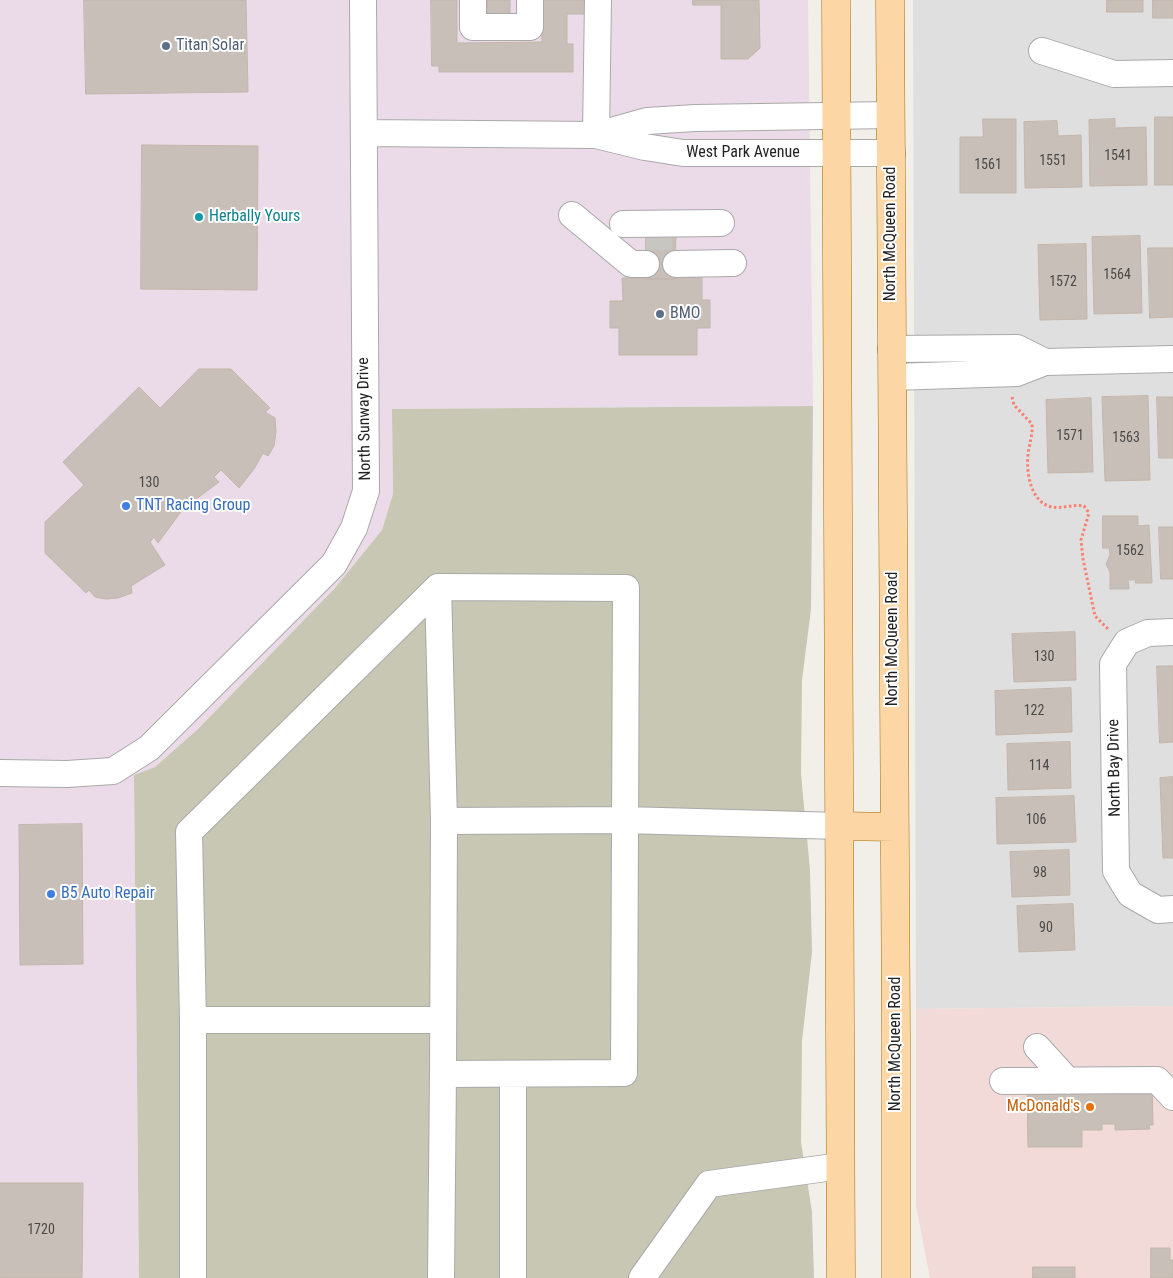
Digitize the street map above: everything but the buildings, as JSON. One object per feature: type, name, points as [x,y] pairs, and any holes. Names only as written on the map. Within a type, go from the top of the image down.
[{"type":"main road","points":[[836,0],[841,1278]]},
{"type":"main road","name":"North McQueen Road","points":[[890,0],[896,1278]]},
{"type":"main road","points":[[840,826],[894,827]]},
{"type":"street","name":"North Sunway Drive","points":[[0,773],[67,774],[113,771],[149,748],[334,564],[354,528],[366,491],[363,0]]},
{"type":"street","points":[[473,0],[473,27],[530,27],[530,0]]},
{"type":"street","points":[[596,135],[598,0]]},
{"type":"street","points":[[1042,52],[1114,74],[1173,73]]},
{"type":"street","name":"West Park Avenue","points":[[596,135],[646,120],[891,115]]},
{"type":"street","name":"West Park Avenue","points":[[364,133],[596,135],[644,147],[683,153],[892,153]]},
{"type":"street","points":[[599,217],[730,243],[676,250]]},
{"type":"street","points":[[599,217],[636,237],[646,250],[631,264],[599,217]]},
{"type":"street","points":[[996,348],[1003,384]]},
{"type":"street","points":[[891,349],[1017,348],[1045,362]]},
{"type":"street","points":[[892,377],[1003,384],[1017,374],[1045,362],[1173,359]]},
{"type":"street","points":[[438,587],[444,821],[441,1278]]},
{"type":"street","points":[[193,1278],[193,1020],[189,832],[438,587],[626,588],[624,1073],[442,1074]]},
{"type":"street","points":[[1127,642],[1148,633],[1173,632]]},
{"type":"street","name":"North Bay Drive","points":[[1127,642],[1113,664],[1116,871],[1130,894],[1158,910],[1173,909]]},
{"type":"street","points":[[444,821],[625,820],[840,826]]},
{"type":"street","points":[[193,1020],[443,1020]]},
{"type":"street","points":[[1037,1047],[1068,1081]]},
{"type":"street","points":[[513,1074],[513,1278]]},
{"type":"street","points":[[1003,1082],[1157,1080],[1173,1097]]},
{"type":"street","points":[[642,1278],[710,1184],[841,1166]]},
{"type":"path","points":[[1003,384],[1014,405],[1032,424],[1033,434],[1028,456],[1033,491],[1040,502],[1053,507],[1074,504],[1084,506],[1089,513],[1081,540],[1095,616],[1103,626],[1127,642]]},
{"type":"shaded area","points":[[0,0],[808,0],[813,406],[392,409],[393,494],[382,530],[335,588],[198,729],[155,767],[134,775],[139,1278],[0,1278]]},
{"type":"shaded area","points":[[913,0],[1173,0],[1173,1006],[916,1009]]},
{"type":"shaded area","points":[[813,406],[811,609],[802,680],[801,774],[810,870],[812,952],[802,1041],[801,1142],[812,1212],[814,1278],[139,1278],[134,775],[155,767],[198,729],[335,588],[382,530],[393,494],[392,409]]},
{"type":"shaded area","points":[[1173,1006],[1173,1278],[930,1278],[916,1206],[916,1009]]},
{"type":"tunnel","points":[[646,237],[676,237]]},
{"type":"place","name":"Titan Solar","points":[[166,46]]},
{"type":"place","name":"Herbally Yours","points":[[199,217]]},
{"type":"place","name":"BMO","points":[[660,314]]},
{"type":"place","name":"TNT Racing Group","points":[[126,506]]},
{"type":"place","name":"B5 Auto Repair","points":[[51,894]]},
{"type":"place","name":"McDonald's","points":[[1090,1107]]}]
